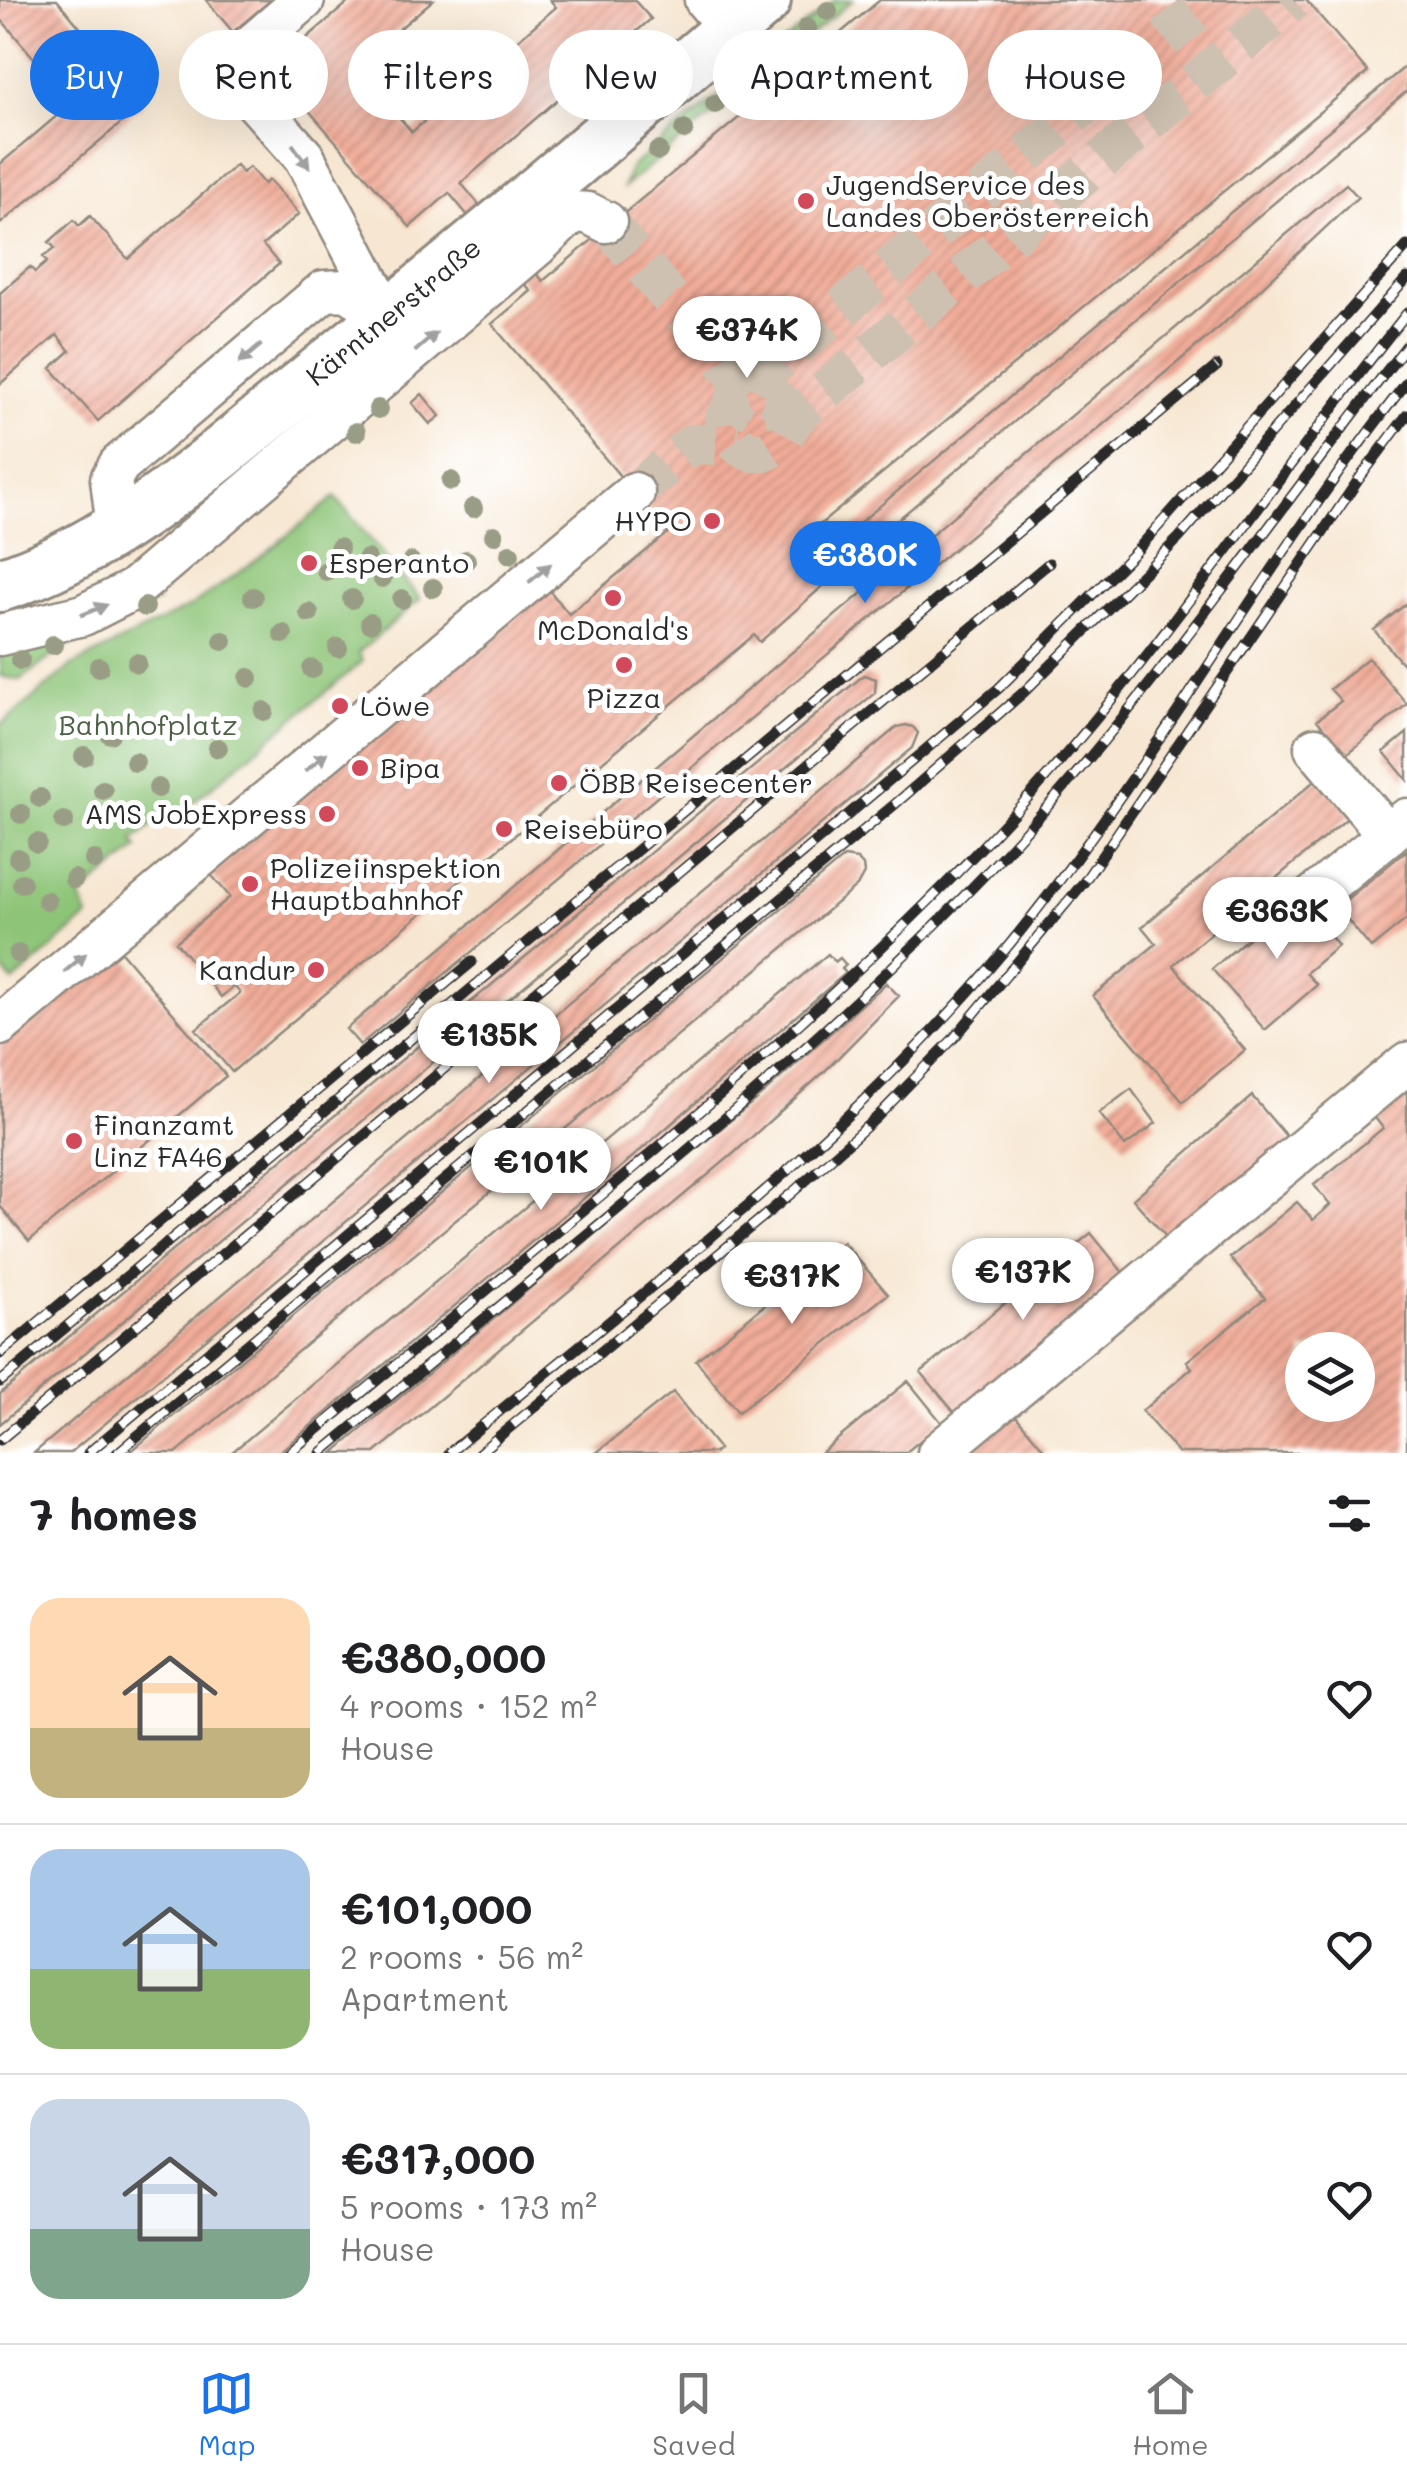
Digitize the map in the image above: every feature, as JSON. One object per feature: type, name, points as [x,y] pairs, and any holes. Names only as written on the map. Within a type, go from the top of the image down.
[{"type":"main road","name":"Kärntnerstraße","points":[[0,585],[62,562],[117,528],[216,456],[564,172],[733,10]]},
{"type":"street","points":[[304,0],[226,68],[304,157],[388,317],[350,407]]},
{"type":"street","points":[[0,635],[83,615],[134,589],[573,212],[588,213],[606,222],[564,172]]},
{"type":"street","points":[[0,1026],[634,493]]},
{"type":"street","points":[[1311,898],[1398,827],[1315,748]]},
{"type":"street","points":[[938,1453],[1407,1062]]},
{"type":"green space","points":[[835,0],[853,0],[816,30],[798,30]]},
{"type":"green space","points":[[713,100],[713,114],[624,187],[631,167]]},
{"type":"green space","name":"Bahnhofplatz","points":[[335,497],[420,599],[358,653],[363,661],[175,817],[169,811],[133,841],[138,848],[80,896],[88,917],[13,982],[0,966],[0,726],[70,667],[193,605]]},
{"type":"green space","points":[[154,595],[158,601],[81,635],[20,680],[0,676],[0,650]]},
{"type":"building","points":[[0,0],[57,0],[82,30],[30,30],[30,53],[0,18]]},
{"type":"building","points":[[206,0],[271,0],[235,30]]},
{"type":"building","points":[[351,0],[433,0],[398,30],[348,30],[348,120],[401,120],[412,132],[426,120],[529,120],[529,30],[556,7],[550,0],[634,0],[651,19],[638,30],[549,30],[549,107],[461,183],[543,281],[736,120],[968,120],[968,30],[844,30],[880,0],[1306,0],[1368,72],[805,537],[820,556],[1407,65],[1407,91],[888,528],[760,642],[754,635],[232,1072],[196,1029],[240,993],[234,986],[221,997],[176,942],[230,897],[192,852],[532,570],[569,614],[668,533],[492,324],[531,291],[449,193],[410,227],[317,120],[328,120],[328,30],[316,30]]},
{"type":"building","points":[[52,120],[125,120],[0,224],[0,164]]},
{"type":"building","points":[[236,165],[242,173],[249,167],[264,184],[269,180],[299,214],[263,245],[279,264],[98,421],[51,368],[70,351],[57,335],[0,384],[0,293],[30,267],[35,272],[47,262],[43,257],[55,248],[49,242],[74,220],[79,226],[90,216],[128,259]]},
{"type":"building","points":[[1346,184],[1358,197],[1221,326],[360,1045],[346,1029]]},
{"type":"building","points":[[422,394],[440,416],[430,424],[412,403]]},
{"type":"building","points":[[1407,603],[1407,669],[1374,630]]},
{"type":"building","points":[[1368,658],[1407,704],[1346,755],[1317,720],[1341,701],[1330,689]]},
{"type":"building","points":[[864,675],[876,679],[875,693],[0,1424],[0,1394]]},
{"type":"building","points":[[906,725],[918,733],[912,748],[70,1453],[34,1453],[897,727]]},
{"type":"building","points":[[1407,733],[1407,780],[1384,752]]},
{"type":"building","points":[[1319,777],[1351,815],[1173,965],[1245,1050],[1183,1102],[1093,996],[1156,944],[1142,927]]},
{"type":"building","points":[[1407,850],[1407,919],[1371,948],[1337,907]]},
{"type":"building","points":[[844,857],[857,859],[863,865],[864,873],[857,886],[176,1453],[129,1453]]},
{"type":"building","points":[[1299,894],[1338,946],[1306,973],[1317,985],[1265,1030],[1212,969]]},
{"type":"building","name":"Finanzamt Linz FA46","points":[[117,947],[226,1076],[29,1241],[0,1206],[0,1046]]},
{"type":"building","points":[[828,954],[835,962],[840,958],[846,973],[613,1174],[278,1453],[231,1453]]},
{"type":"building","points":[[886,983],[899,996],[824,1072],[733,1154],[375,1453],[333,1453],[767,1090]]},
{"type":"building","points":[[1407,1072],[1407,1453],[1178,1453],[1142,1411],[1192,1368],[1187,1361],[1265,1298],[1230,1258],[1297,1202],[1313,1220],[1330,1205],[1314,1185],[1383,1128],[1366,1106]]},
{"type":"building","points":[[1131,1089],[1156,1123],[1125,1146],[1099,1113]]},
{"type":"building","points":[[1252,1096],[1292,1143],[1174,1246],[1133,1199]]},
{"type":"building","points":[[1091,1233],[1125,1275],[955,1413],[921,1372]]},
{"type":"building","points":[[843,1242],[888,1294],[738,1412],[696,1360]]},
{"type":"building","points":[[908,1381],[942,1423],[905,1453],[821,1453]]},
{"type":"building","points":[[673,1392],[719,1449],[714,1453],[596,1453]]},
{"type":"building","points":[[1010,1409],[1047,1453],[956,1453]]},
{"type":"tunnel","points":[[756,390],[768,370],[1211,0]]},
{"type":"tunnel","points":[[787,425],[782,406],[763,392],[736,398],[725,419],[731,436],[744,448],[752,452],[769,450],[800,412],[1294,0]]},
{"type":"tunnel","points":[[606,222],[749,391]]},
{"type":"tunnel","points":[[634,493],[692,444],[738,446]]},
{"type":"railway","points":[[88,1453],[999,688],[1139,548],[1407,246]]},
{"type":"railway","points":[[117,1453],[894,805],[1024,692],[1179,538],[1407,278]]},
{"type":"railway","points":[[289,1453],[742,1075],[829,997],[997,831],[1106,707],[1407,313]]},
{"type":"railway","points":[[321,1453],[750,1096],[834,1022],[993,866],[1155,677],[1407,345]]},
{"type":"railway","points":[[0,1382],[1217,366]]},
{"type":"railway","points":[[449,1453],[669,1273],[812,1149],[947,1016],[1009,945],[1113,807],[1305,521],[1407,382]]},
{"type":"railway","points":[[479,1453],[793,1192],[876,1118],[954,1038],[1084,882],[1359,479],[1407,415]]},
{"type":"railway","points":[[0,1440],[1049,563]]},
{"type":"railway","points":[[0,1354],[472,962]]},
{"type":"place","name":"JugendService des Landes Oberösterreich","points":[[806,201]]},
{"type":"place","name":"HYPO","points":[[712,521]]},
{"type":"place","name":"Esperanto","points":[[309,563]]},
{"type":"place","name":"McDonald's","points":[[613,598]]},
{"type":"place","name":"Pizza","points":[[624,665]]},
{"type":"place","name":"Löwe","points":[[340,706]]},
{"type":"place","name":"Bipa","points":[[360,768]]},
{"type":"place","name":"ÖBB Reisecenter","points":[[559,783]]},
{"type":"place","name":"AMS JobExpress","points":[[327,814]]},
{"type":"place","name":"Reisebüro","points":[[504,829]]},
{"type":"place","name":"Polizeiinspektion Hauptbahnhof","points":[[250,884]]},
{"type":"place","name":"Kandur","points":[[316,970]]},
{"type":"place","name":"Finanzamt Linz FA46","points":[[74,1141]]}]
